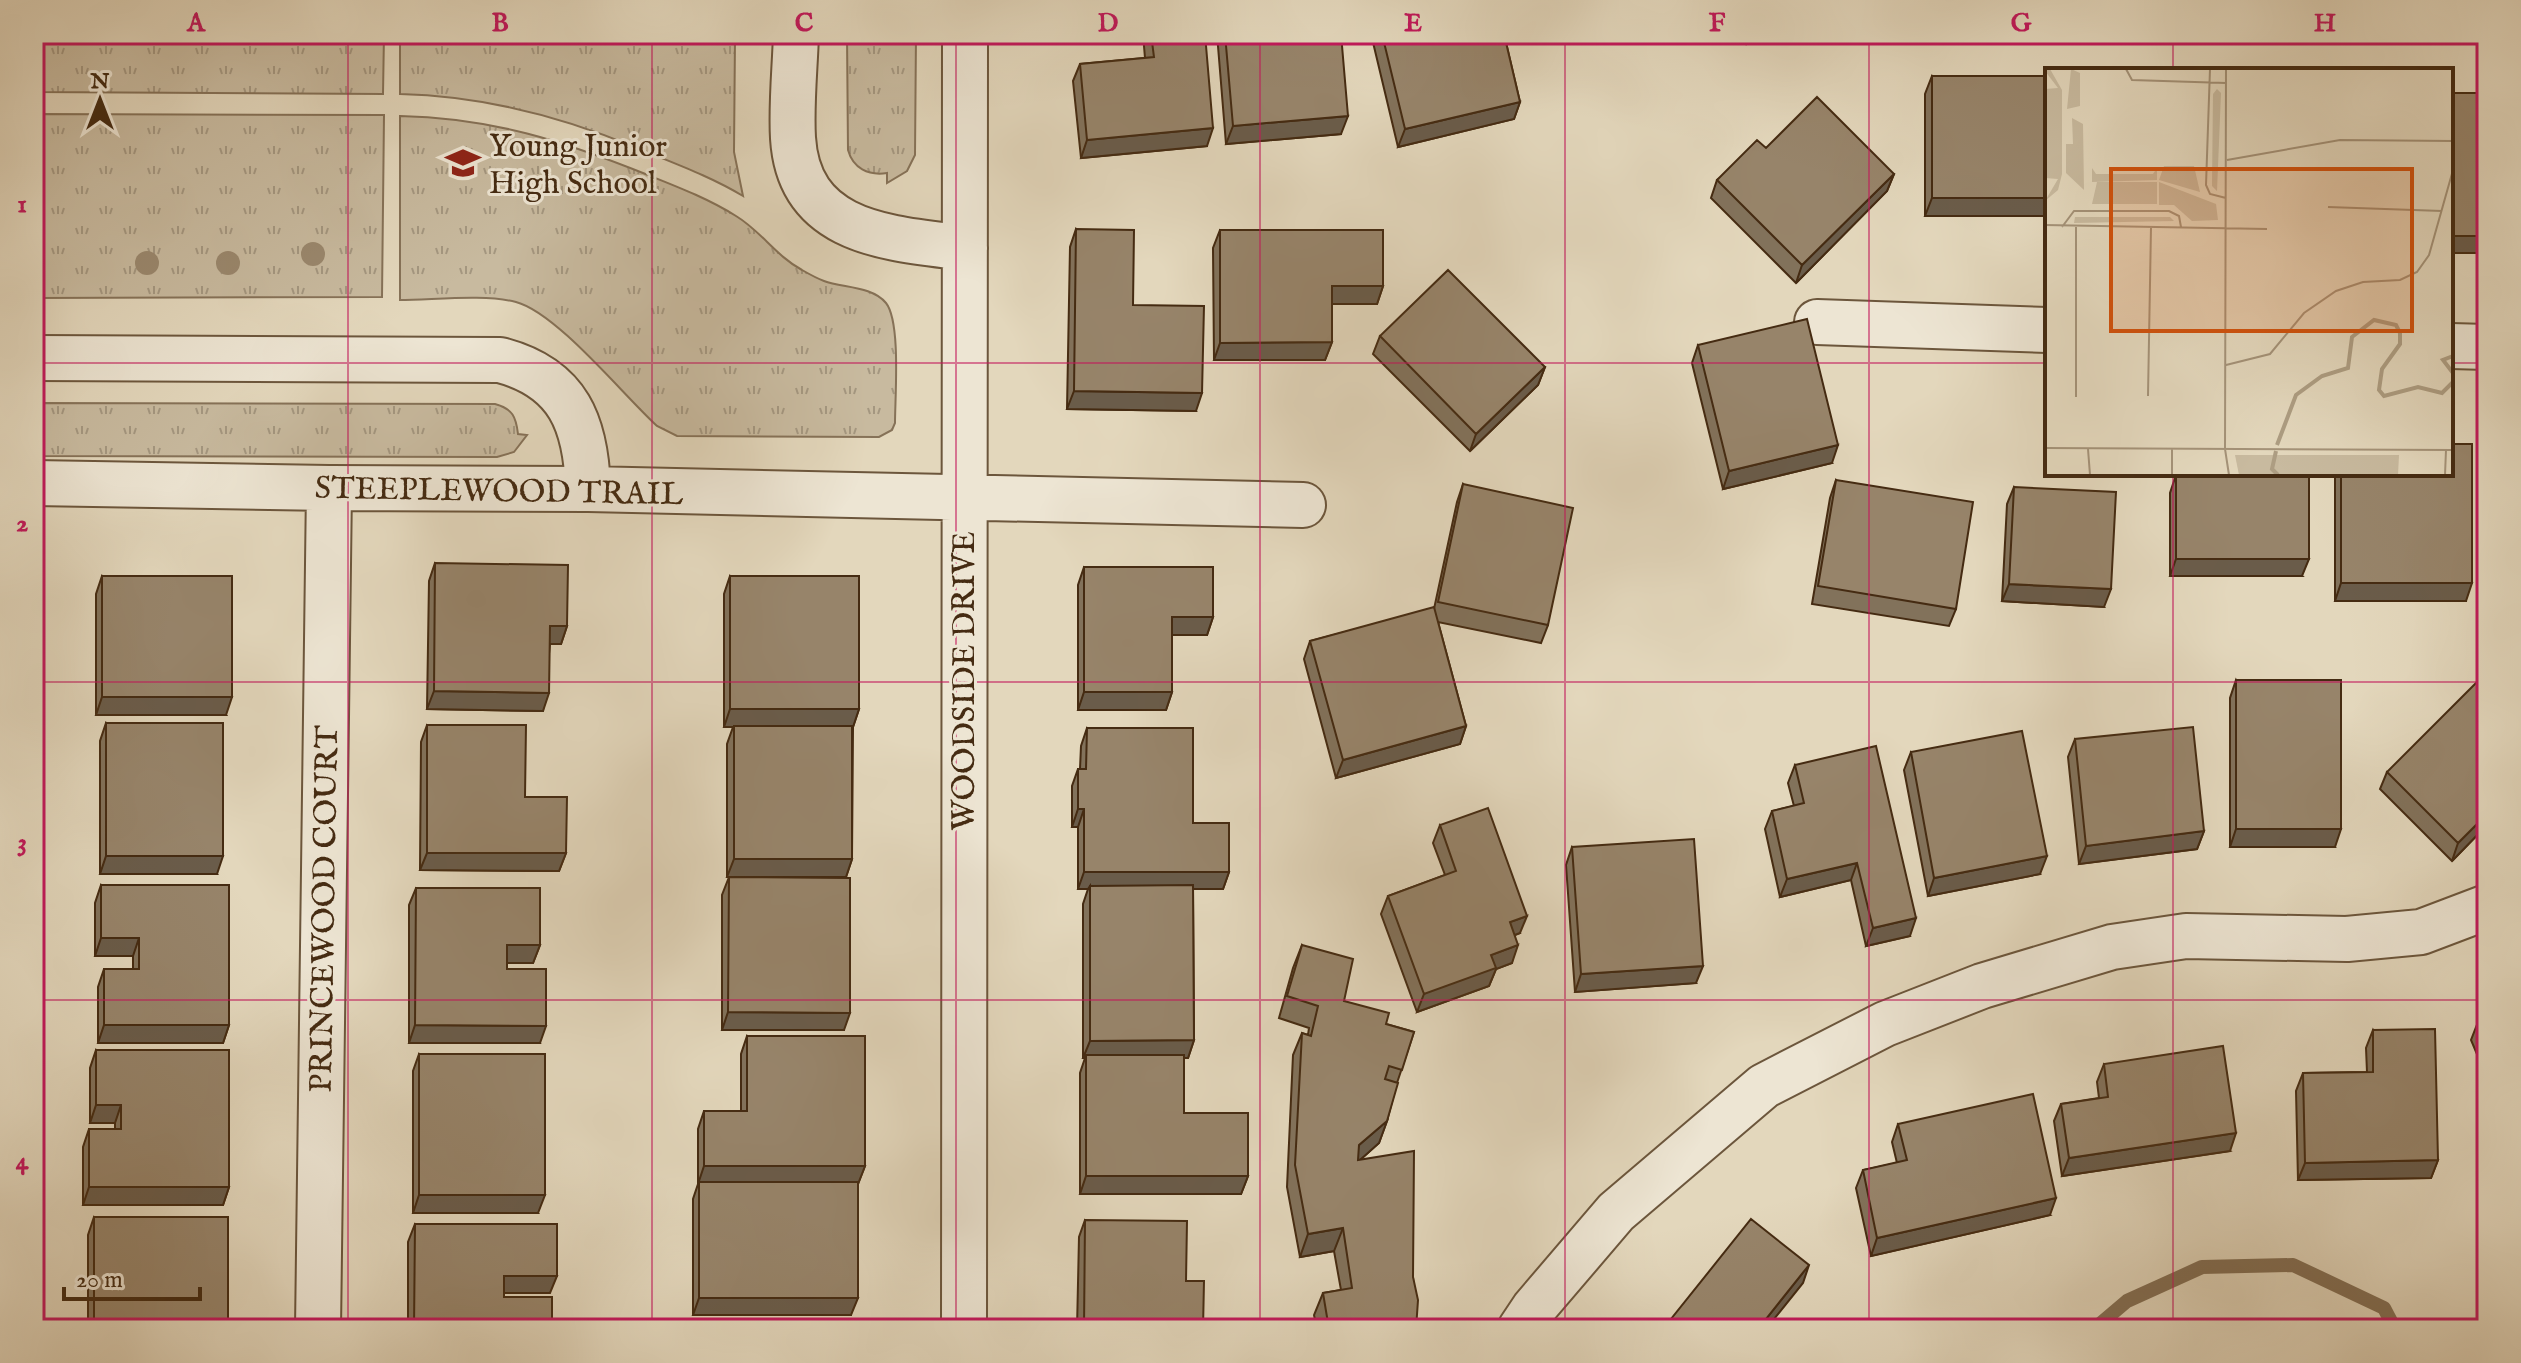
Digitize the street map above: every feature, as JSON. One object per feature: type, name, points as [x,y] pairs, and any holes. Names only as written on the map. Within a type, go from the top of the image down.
[{"type":"street","points":[[796,34],[793,139],[797,163],[809,193],[829,213],[857,228],[888,238],[965,248]]},
{"type":"street","name":"WOODSIDE DRIVE","points":[[964,1329],[965,34]]},
{"type":"street","points":[[1817,322],[2045,330]]},
{"type":"street","points":[[2453,346],[2487,347]]},
{"type":"street","points":[[34,358],[500,360],[529,369],[565,399],[584,440],[588,489]]},
{"type":"street","name":"STEEPLEWOOD TRAIL","points":[[34,483],[588,489],[1303,505]]},
{"type":"street","name":"PRINCEWOOD COURT","points":[[318,1329],[329,488]]},
{"type":"street","points":[[1520,1329],[1534,1308],[1616,1212],[1764,1086],[1885,1024],[1982,986],[2112,947],[2186,936],[2347,939],[2421,932],[2487,907]]},
{"type":"green space","points":[[356,34],[384,34],[383,94],[34,92],[34,43],[43,43],[43,37],[59,37],[59,43],[163,43],[164,37],[179,37],[180,43],[284,43],[284,38],[300,38],[300,43],[355,42]]},
{"type":"green space","points":[[400,34],[731,34],[735,37],[734,152],[743,196],[678,165],[550,117],[461,99],[400,94]]},
{"type":"green space","points":[[847,34],[916,34],[915,155],[907,171],[887,183],[887,173],[862,169],[848,150]]},
{"type":"green space","points":[[34,114],[384,115],[382,297],[34,298]]},
{"type":"green space","points":[[400,116],[466,121],[497,127],[557,142],[617,163],[726,210],[745,222],[784,258],[813,276],[880,297],[891,313],[894,326],[896,379],[895,423],[892,430],[879,437],[677,436],[657,426],[570,338],[532,309],[516,302],[489,298],[400,300]]},
{"type":"green space","points":[[34,403],[495,404],[512,414],[518,434],[527,435],[514,452],[497,457],[34,456]]},
{"type":"building","points":[[1151,34],[1205,34],[1213,128],[1087,140],[1080,64],[1154,57]]},
{"type":"building","points":[[1225,34],[1341,34],[1348,116],[1233,126]]},
{"type":"building","points":[[1382,34],[1504,34],[1520,102],[1405,129]]},
{"type":"building","points":[[1932,76],[2045,76],[2045,198],[1932,198]]},
{"type":"building","points":[[2453,93],[2487,93],[2487,236],[2453,236]]},
{"type":"building","points":[[1817,97],[1894,174],[1802,265],[1717,180],[1757,140],[1766,148]]},
{"type":"building","points":[[1076,229],[1134,230],[1133,305],[1204,306],[1202,393],[1074,391]]},
{"type":"building","points":[[1220,230],[1383,230],[1383,286],[1332,286],[1332,342],[1220,343]]},
{"type":"building","points":[[1448,270],[1545,367],[1476,434],[1380,336]]},
{"type":"building","points":[[1807,319],[1838,445],[1729,471],[1698,345]]},
{"type":"building","points":[[2453,444],[2472,444],[2472,583],[2341,583],[2341,476],[2453,476]]},
{"type":"building","points":[[2176,476],[2309,476],[2309,559],[2176,559]]},
{"type":"building","points":[[1836,480],[1973,502],[1956,609],[1818,586]]},
{"type":"building","points":[[1463,484],[1573,508],[1548,625],[1438,602]]},
{"type":"building","points":[[2014,487],[2116,492],[2111,589],[2009,584]]},
{"type":"building","points":[[435,563],[568,565],[567,626],[550,626],[549,693],[434,691]]},
{"type":"building","points":[[1084,567],[1213,567],[1213,617],[1172,617],[1172,692],[1084,692]]},
{"type":"building","points":[[102,576],[232,576],[232,697],[102,697]]},
{"type":"building","points":[[730,576],[859,576],[859,709],[730,709]]},
{"type":"building","points":[[1434,607],[1466,726],[1343,760],[1310,641]]},
{"type":"building","points":[[2487,672],[2487,814],[2458,843],[2387,772]]},
{"type":"building","points":[[2236,680],[2341,680],[2341,829],[2236,829]]},
{"type":"building","points":[[106,723],[223,723],[223,856],[106,856]]},
{"type":"building","points":[[427,725],[526,725],[525,797],[567,797],[566,853],[427,853]]},
{"type":"building","points":[[734,726],[852,726],[852,859],[734,859]]},
{"type":"building","points":[[2193,727],[2204,831],[2086,846],[2075,739]]},
{"type":"building","points":[[1087,728],[1193,728],[1193,823],[1229,823],[1229,872],[1084,872],[1084,809],[1078,809],[1078,769],[1086,769]]},
{"type":"building","points":[[2022,731],[2047,856],[1934,878],[1911,752]]},
{"type":"building","points":[[1876,746],[1916,918],[1873,928],[1857,863],[1787,879],[1772,811],[1804,803],[1795,765]]},
{"type":"building","points":[[1488,808],[1527,916],[1510,922],[1518,945],[1491,955],[1496,968],[1424,994],[1388,896],[1456,871],[1440,825]]},
{"type":"building","points":[[1694,839],[1703,966],[1581,974],[1572,847]]},
{"type":"building","points":[[729,877],[850,878],[850,1013],[728,1012]]},
{"type":"building","points":[[101,885],[229,885],[229,1025],[104,1025],[104,969],[139,969],[139,938],[101,938]]},
{"type":"building","points":[[1193,885],[1194,1040],[1090,1041],[1090,886]]},
{"type":"building","points":[[416,888],[540,888],[540,945],[507,945],[507,969],[546,969],[546,1026],[415,1025]]},
{"type":"building","points":[[1302,945],[1353,959],[1344,1001],[1389,1013],[1386,1024],[1414,1032],[1402,1070],[1389,1066],[1385,1079],[1398,1083],[1387,1121],[1359,1145],[1358,1160],[1414,1151],[1413,1277],[1418,1300],[1416,1329],[1329,1329],[1323,1293],[1352,1288],[1343,1228],[1308,1234],[1295,1165],[1302,1033],[1311,1036],[1318,1006],[1287,996]]},
{"type":"building","points":[[2487,1018],[2487,1044],[2478,1022]]},
{"type":"building","points":[[2435,1029],[2438,1160],[2305,1163],[2303,1073],[2373,1072],[2373,1030]]},
{"type":"building","points":[[747,1036],[865,1036],[865,1166],[704,1166],[704,1111],[747,1111]]},
{"type":"building","points":[[2223,1046],[2236,1133],[2069,1158],[2061,1104],[2108,1097],[2104,1064]]},
{"type":"building","points":[[96,1050],[229,1050],[229,1187],[89,1187],[89,1129],[121,1129],[121,1105],[96,1105]]},
{"type":"building","points":[[419,1054],[545,1054],[545,1195],[419,1195]]},
{"type":"building","points":[[1086,1055],[1184,1055],[1184,1113],[1248,1113],[1248,1176],[1086,1176]]},
{"type":"building","points":[[2033,1094],[2056,1198],[1877,1238],[1863,1170],[1907,1160],[1898,1124]]},
{"type":"building","points":[[699,1182],[858,1182],[858,1298],[699,1298]]},
{"type":"building","points":[[94,1217],[228,1217],[228,1329],[94,1329]]},
{"type":"building","points":[[1751,1219],[1809,1265],[1758,1329],[1663,1329]]},
{"type":"building","points":[[1085,1220],[1187,1221],[1186,1281],[1204,1281],[1203,1329],[1084,1329]]},
{"type":"building","points":[[415,1224],[557,1224],[557,1276],[504,1276],[504,1297],[552,1297],[552,1329],[414,1329]]},
{"type":"waterway","points":[[2094,1329],[2127,1301],[2202,1267],[2293,1265],[2384,1308],[2395,1329]]},
{"type":"place","name":"Young Junior High School","points":[[463,163]]}]
